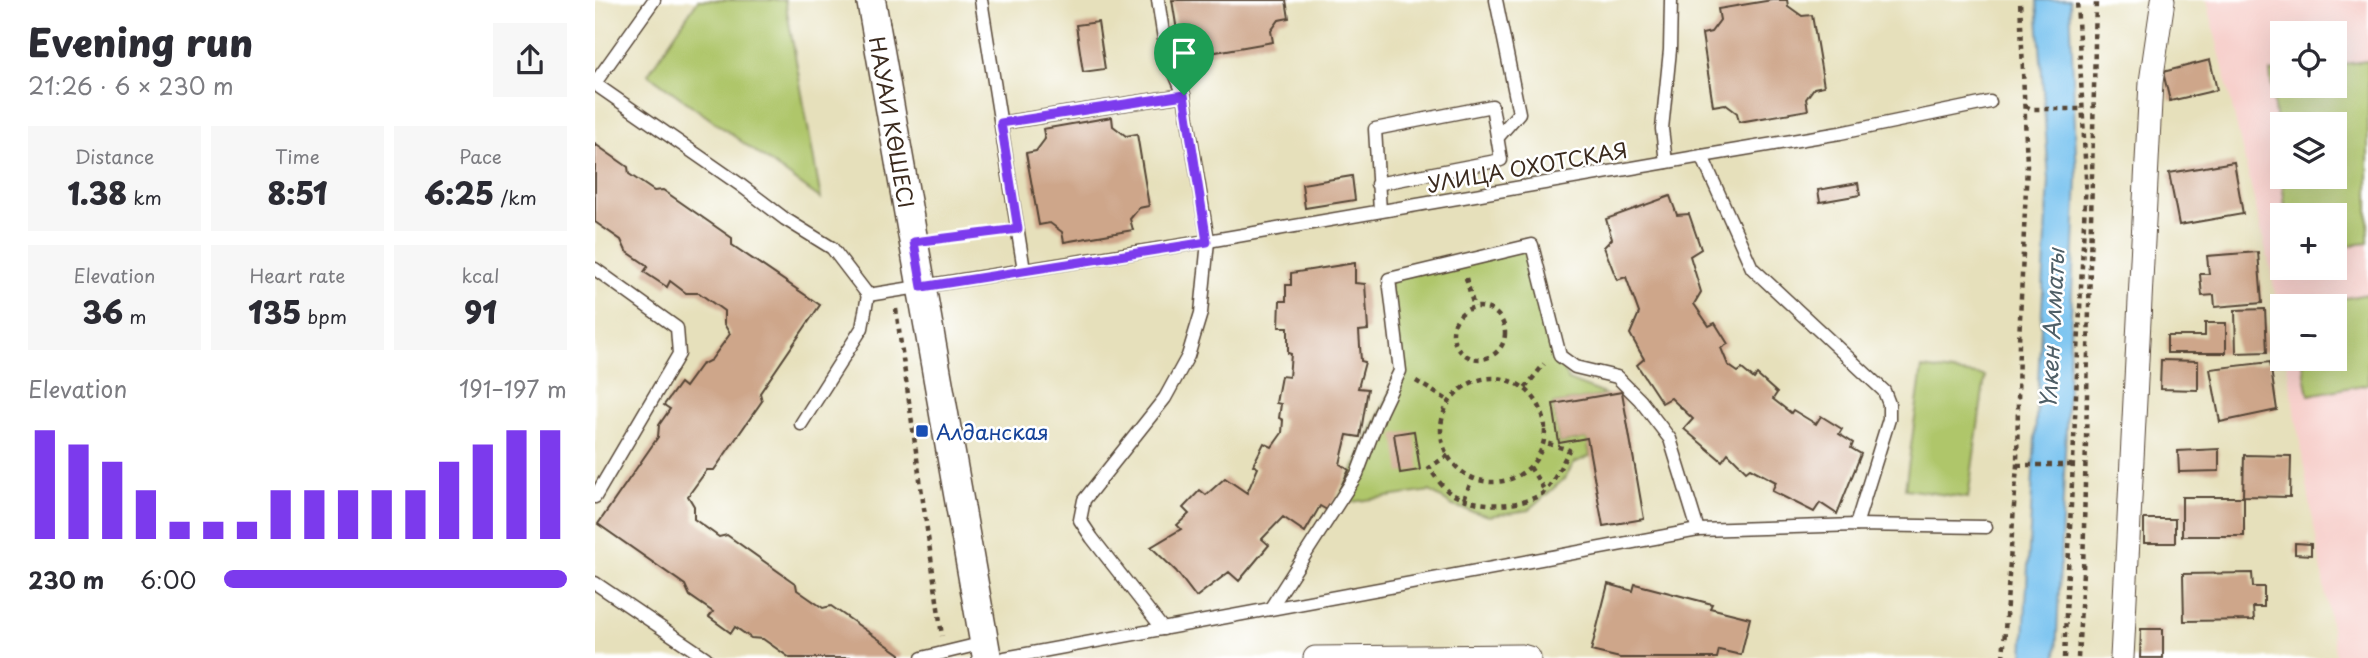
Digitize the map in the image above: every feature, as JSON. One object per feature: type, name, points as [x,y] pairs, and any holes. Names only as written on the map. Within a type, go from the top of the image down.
[{"type":"street","name":"НАУАИ КӨШЕСІ","points":[[871,0],[922,287],[992,653]]},
{"type":"street","points":[[2122,658],[2151,82],[2163,0]]},
{"type":"street","points":[[1318,658],[1530,658]]},
{"type":"lane","points":[[654,0],[595,83],[785,219],[832,248],[868,296],[862,328],[800,424]]},
{"type":"lane","points":[[981,0],[1024,270]]},
{"type":"lane","points":[[1158,0],[1166,52],[1184,95],[1207,242],[1201,313],[1188,356],[1165,398],[1084,500],[1080,520],[1091,538],[1163,629]]},
{"type":"lane","points":[[1496,0],[1519,113],[1498,137]]},
{"type":"lane","points":[[1666,162],[1662,129],[1670,50],[1671,0]]},
{"type":"lane","points":[[1001,123],[1184,95]]},
{"type":"lane","name":"УЛИЦА ОХОТСКАЯ","points":[[868,296],[1207,242],[1840,133],[1990,102]]},
{"type":"lane","points":[[1377,184],[1501,160],[1492,106],[1375,129],[1377,184],[1380,211]]},
{"type":"lane","points":[[1702,156],[1752,268],[1884,391],[1889,404],[1889,419],[1856,525]]},
{"type":"lane","points":[[1270,609],[1357,474],[1380,413],[1401,371],[1388,279],[1532,245],[1560,356],[1575,367],[1618,377],[1640,400],[1669,439],[1698,530]]},
{"type":"lane","points":[[595,269],[677,328],[680,354],[595,497]]},
{"type":"lane","points":[[922,658],[945,652],[992,653],[1163,629],[1698,530],[1856,525],[1986,527]]},
{"type":"lane","points":[[595,583],[706,658]]},
{"type":"path","points":[[2003,658],[2017,465],[2019,341],[2027,165],[2020,0]]},
{"type":"path","points":[[2064,658],[2086,178],[2077,0]]},
{"type":"path","points":[[2078,658],[2084,572],[2096,0]]},
{"type":"path","points":[[2025,106],[2081,108]]},
{"type":"path","points":[[914,242],[1018,229]]},
{"type":"path","points":[[1461,261],[1474,307]]},
{"type":"path","points":[[894,293],[945,652]]},
{"type":"path","points":[[1474,307],[1490,309],[1497,314],[1505,329],[1502,345],[1490,357],[1482,359],[1464,355],[1458,349],[1452,332],[1458,316],[1474,307]]},
{"type":"path","points":[[1525,388],[1557,347]]},
{"type":"path","points":[[1401,371],[1449,401]]},
{"type":"path","points":[[1491,377],[1509,380],[1525,388],[1537,401],[1544,418],[1545,435],[1540,452],[1530,467],[1515,477],[1498,482],[1481,481],[1459,469],[1448,455],[1441,433],[1442,416],[1449,401],[1460,389],[1491,377]]},
{"type":"path","points":[[1448,455],[1429,468],[1447,491],[1464,500],[1493,504],[1515,503],[1542,495],[1569,450],[1543,442]]},
{"type":"path","points":[[2017,465],[2073,465]]},
{"type":"path","points":[[1530,467],[1545,491]]},
{"type":"path","points":[[1464,500],[1473,477]]},
{"type":"shaded area","points":[[2207,0],[2368,0],[2368,658],[2336,658],[2288,371],[2347,371],[2347,294],[2275,294],[2273,280],[2347,280],[2347,203],[2270,203],[2270,268]]},
{"type":"green space","points":[[698,0],[785,0],[821,199],[648,74]]},
{"type":"green space","points":[[2368,61],[2368,243],[2347,246],[2347,203],[2285,203],[2283,189],[2347,189],[2347,112],[2274,112],[2273,98],[2347,98],[2347,64]]},
{"type":"green space","points":[[1532,245],[1557,347],[1568,380],[1607,395],[1553,404],[1559,443],[1587,438],[1590,456],[1574,463],[1564,479],[1529,510],[1489,516],[1453,506],[1430,491],[1337,504],[1400,371],[1389,279]]},
{"type":"green space","points":[[2368,294],[2368,384],[2309,395],[2304,371],[2347,371],[2347,298]]},
{"type":"green space","points":[[1922,368],[1985,376],[1968,498],[1905,489]]},
{"type":"water","name":"Үлкен Алматы","points":[[2037,0],[2070,0],[2077,178],[2056,658],[2023,658],[2049,180]]},
{"type":"building","points":[[1172,0],[1286,0],[1289,18],[1279,20],[1271,31],[1273,42],[1204,54],[1202,45],[1190,36],[1178,37]]},
{"type":"building","points":[[1787,0],[1788,6],[1802,16],[1812,15],[1824,86],[1814,88],[1806,99],[1808,110],[1739,122],[1737,113],[1725,104],[1713,106],[1702,34],[1711,32],[1720,20],[1718,9]]},
{"type":"building","points":[[1098,22],[1105,69],[1083,72],[1076,25]]},
{"type":"building","points":[[2210,60],[2217,90],[2170,101],[2163,72]]},
{"type":"building","points":[[1112,117],[1113,126],[1126,136],[1137,134],[1149,206],[1139,208],[1130,219],[1133,230],[1064,242],[1062,232],[1050,223],[1039,225],[1026,153],[1036,151],[1045,139],[1043,129]]},
{"type":"building","points":[[595,144],[628,167],[629,174],[654,191],[663,190],[732,238],[732,245],[820,305],[760,393],[762,401],[714,470],[707,470],[688,496],[694,506],[694,519],[719,537],[727,535],[796,584],[797,590],[823,608],[831,606],[900,654],[900,658],[790,658],[763,639],[751,638],[735,627],[731,633],[709,617],[713,612],[690,596],[685,585],[598,524],[658,437],[659,425],[670,409],[664,405],[680,383],[685,387],[701,365],[711,360],[730,334],[724,324],[724,311],[699,293],[686,293],[670,281],[667,287],[644,272],[648,266],[626,251],[621,240],[595,222]]},
{"type":"building","points":[[2234,162],[2243,214],[2179,225],[2169,173]]},
{"type":"building","points":[[1352,176],[1355,200],[1305,208],[1302,184]]},
{"type":"building","points":[[1858,183],[1860,195],[1820,202],[1818,190]]},
{"type":"building","points":[[1670,196],[1677,215],[1689,214],[1701,249],[1690,256],[1701,292],[1694,304],[1709,326],[1715,323],[1728,344],[1721,348],[1728,365],[1738,372],[1742,369],[1754,379],[1757,375],[1777,393],[1773,399],[1791,413],[1793,410],[1816,424],[1821,416],[1842,429],[1839,434],[1853,443],[1851,448],[1861,454],[1837,514],[1820,503],[1814,512],[1772,491],[1776,482],[1750,468],[1746,471],[1728,453],[1722,461],[1684,429],[1693,419],[1671,398],[1662,403],[1637,365],[1644,359],[1630,334],[1639,313],[1626,277],[1617,280],[1604,247],[1612,239],[1606,219]]},
{"type":"building","points":[[2258,252],[2262,303],[2215,307],[2214,295],[2202,296],[2200,274],[2209,274],[2207,256]]},
{"type":"building","points":[[1355,263],[1355,283],[1365,284],[1368,330],[1359,331],[1361,361],[1365,362],[1358,388],[1368,389],[1360,437],[1347,435],[1340,464],[1349,470],[1329,511],[1320,506],[1305,532],[1283,517],[1262,539],[1269,545],[1239,581],[1229,572],[1196,597],[1176,571],[1151,547],[1181,529],[1177,525],[1189,514],[1183,508],[1200,490],[1206,495],[1225,478],[1247,493],[1258,468],[1253,465],[1264,443],[1272,447],[1282,433],[1283,420],[1279,418],[1281,404],[1276,403],[1281,376],[1289,377],[1291,354],[1288,353],[1288,327],[1279,327],[1280,301],[1286,301],[1286,285],[1291,285],[1291,273]]},
{"type":"building","points":[[2265,309],[2267,352],[2236,353],[2235,310]]},
{"type":"building","points":[[2205,323],[2226,323],[2226,353],[2167,353],[2167,336],[2205,336]]},
{"type":"building","points":[[2161,360],[2198,361],[2198,390],[2160,389]]},
{"type":"building","points":[[2270,362],[2277,410],[2220,422],[2210,369]]},
{"type":"building","points":[[1622,392],[1644,519],[1603,526],[1587,438],[1559,443],[1553,404]]},
{"type":"building","points":[[1414,431],[1420,470],[1400,473],[1394,434]]},
{"type":"building","points":[[2219,449],[2219,471],[2179,472],[2178,451]]},
{"type":"building","points":[[2244,455],[2291,456],[2290,497],[2243,496]]},
{"type":"building","points":[[2182,497],[2244,497],[2244,536],[2182,536]]},
{"type":"building","points":[[2144,519],[2175,519],[2175,543],[2144,543]]},
{"type":"building","points":[[2295,543],[2311,544],[2311,555],[2295,554]]},
{"type":"building","points":[[2252,573],[2253,587],[2264,587],[2264,607],[2253,607],[2254,620],[2184,621],[2183,574]]},
{"type":"building","points":[[1608,584],[1633,591],[1635,584],[1712,604],[1710,608],[1750,618],[1741,655],[1719,650],[1717,658],[1620,658],[1591,651]]},
{"type":"building","points":[[2141,629],[2163,629],[2163,658],[2140,658]]},
{"type":"place","name":"Алданская","points":[[922,431]]},
{"type":"route","points":[[1184,95],[1207,242],[922,287],[914,242],[1018,229],[1001,123],[1184,95]]}]
